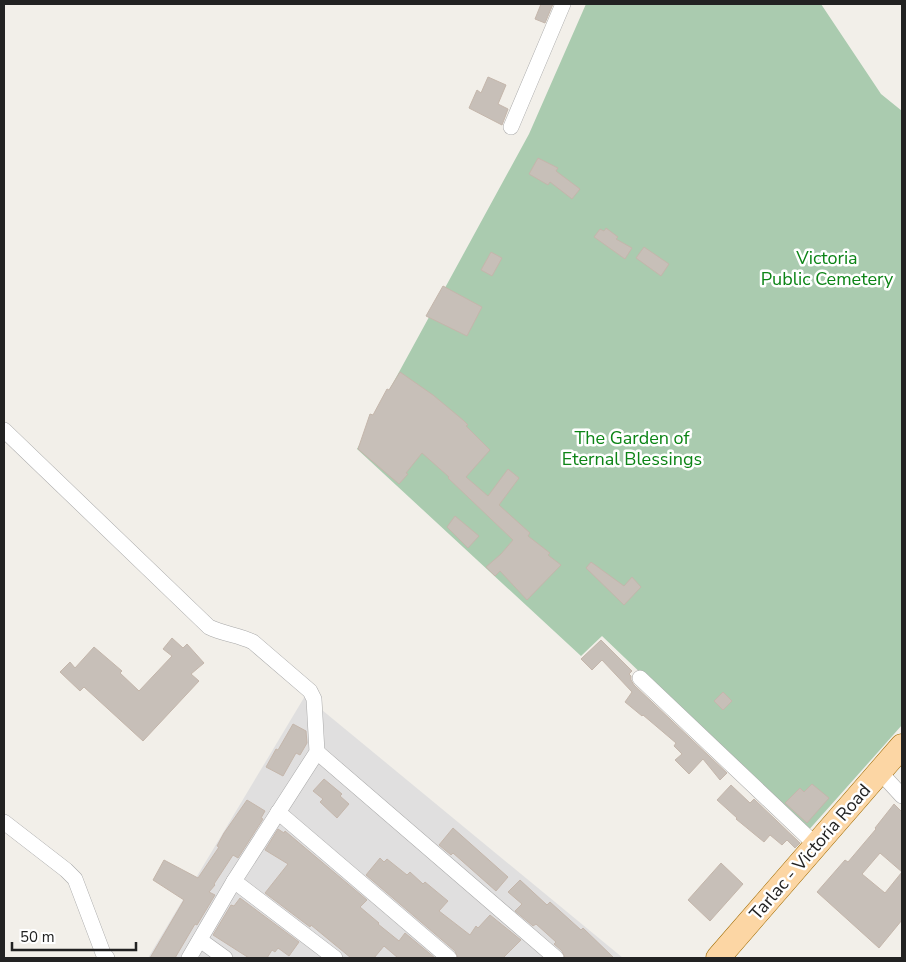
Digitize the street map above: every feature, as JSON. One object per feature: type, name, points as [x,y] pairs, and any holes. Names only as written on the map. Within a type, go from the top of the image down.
[{"type":"main road","name":"Tarlac - Victoria Road","points":[[718,958],[902,746]]},
{"type":"street","points":[[512,127],[563,4]]},
{"type":"street","points":[[4,430],[209,626],[218,631],[242,636],[253,642],[310,691],[314,699],[317,752],[234,881],[189,958]]},
{"type":"street","points":[[640,678],[816,844]]},
{"type":"street","points":[[317,752],[556,958]]},
{"type":"street","points":[[879,771],[902,796]]},
{"type":"street","points":[[278,812],[449,958]]},
{"type":"street","points":[[4,822],[75,879],[103,953],[107,958]]},
{"type":"street","points":[[234,881],[336,958]]},
{"type":"street","points":[[200,940],[225,958]]},
{"type":"shaded area","points":[[305,696],[623,958],[148,958]]},
{"type":"green space","name":"The Garden of Eternal Blessings","points":[[586,4],[821,4],[881,94],[902,111],[902,725],[807,832],[602,636],[581,656],[357,449],[529,134]]},
{"type":"building","points":[[541,4],[553,4],[545,23],[535,19]]},
{"type":"building","points":[[488,77],[506,85],[498,104],[508,109],[502,125],[469,108],[477,90],[481,93]]},
{"type":"building","points":[[538,158],[558,168],[556,171],[580,189],[572,199],[550,182],[548,185],[529,174]]},
{"type":"building","points":[[606,228],[618,237],[616,239],[632,248],[625,259],[594,237],[600,229],[604,231]]},
{"type":"building","points":[[644,247],[669,264],[661,276],[636,258]]},
{"type":"building","points":[[491,252],[502,258],[492,276],[481,270]]},
{"type":"building","points":[[443,286],[482,307],[467,336],[426,316]]},
{"type":"building","points":[[400,372],[433,395],[463,420],[468,425],[466,426],[490,450],[466,477],[488,496],[508,469],[519,478],[499,505],[530,533],[528,536],[550,553],[548,555],[561,565],[527,600],[500,571],[495,576],[486,567],[513,540],[449,477],[422,453],[399,484],[358,449],[370,414],[373,415],[387,389],[389,390]]},
{"type":"building","points":[[455,516],[479,536],[468,548],[447,527]]},
{"type":"building","points":[[591,562],[624,586],[632,577],[641,587],[624,605],[586,568]]},
{"type":"building","points":[[172,638],[183,648],[187,644],[204,663],[191,674],[199,681],[143,741],[84,687],[80,691],[60,672],[70,662],[75,668],[94,647],[122,671],[120,673],[139,691],[172,656],[163,649]]},
{"type":"building","points":[[601,640],[632,671],[629,674],[634,685],[727,773],[720,780],[703,759],[689,774],[675,760],[682,754],[674,746],[676,743],[625,702],[632,692],[602,660],[592,670],[581,659]]},
{"type":"building","points":[[723,692],[732,701],[723,710],[714,701]]},
{"type":"building","points":[[293,724],[306,731],[307,743],[300,755],[296,753],[283,776],[266,767]]},
{"type":"building","points":[[324,779],[342,794],[340,796],[349,804],[337,818],[320,802],[323,799],[313,791]]},
{"type":"building","points":[[812,784],[829,798],[807,823],[785,803],[800,788],[804,792]]},
{"type":"building","points":[[731,785],[750,803],[754,799],[800,843],[795,848],[787,840],[782,845],[770,835],[764,842],[736,819],[717,800]]},
{"type":"building","points":[[247,800],[265,811],[261,818],[263,819],[238,858],[233,855],[214,884],[209,892],[215,895],[175,958],[150,958],[184,900],[153,880],[164,860],[198,878],[219,847],[217,846],[224,833]]},
{"type":"building","points":[[894,804],[902,812],[902,872],[902,920],[879,948],[817,892],[845,860],[848,862]],"holes":[[[880,853],[902,872],[885,893],[862,874]]]},
{"type":"building","points":[[453,828],[508,877],[496,891],[453,853],[451,855],[439,845]]},
{"type":"building","points":[[278,829],[284,833],[285,831],[367,900],[360,907],[378,924],[399,941],[405,933],[435,958],[398,958],[384,946],[374,958],[351,958],[311,925],[310,927],[265,893],[288,864],[265,850]]},
{"type":"building","points":[[380,858],[384,862],[387,859],[407,875],[410,872],[423,884],[425,882],[448,901],[439,911],[470,935],[476,926],[478,928],[490,915],[521,940],[503,958],[458,958],[455,951],[366,875]]},
{"type":"building","points":[[721,863],[743,884],[710,921],[688,900]]},
{"type":"building","points":[[520,880],[547,905],[550,902],[581,930],[583,928],[614,958],[565,958],[562,951],[554,944],[556,942],[536,924],[533,926],[515,911],[522,904],[508,892]]},
{"type":"building","points":[[240,898],[299,942],[289,956],[278,948],[275,952],[272,950],[267,958],[249,958],[213,935],[231,905],[234,906]]},
{"type":"park label","name":"Victoria Public Cemetery","points":[[827,268]]}]
